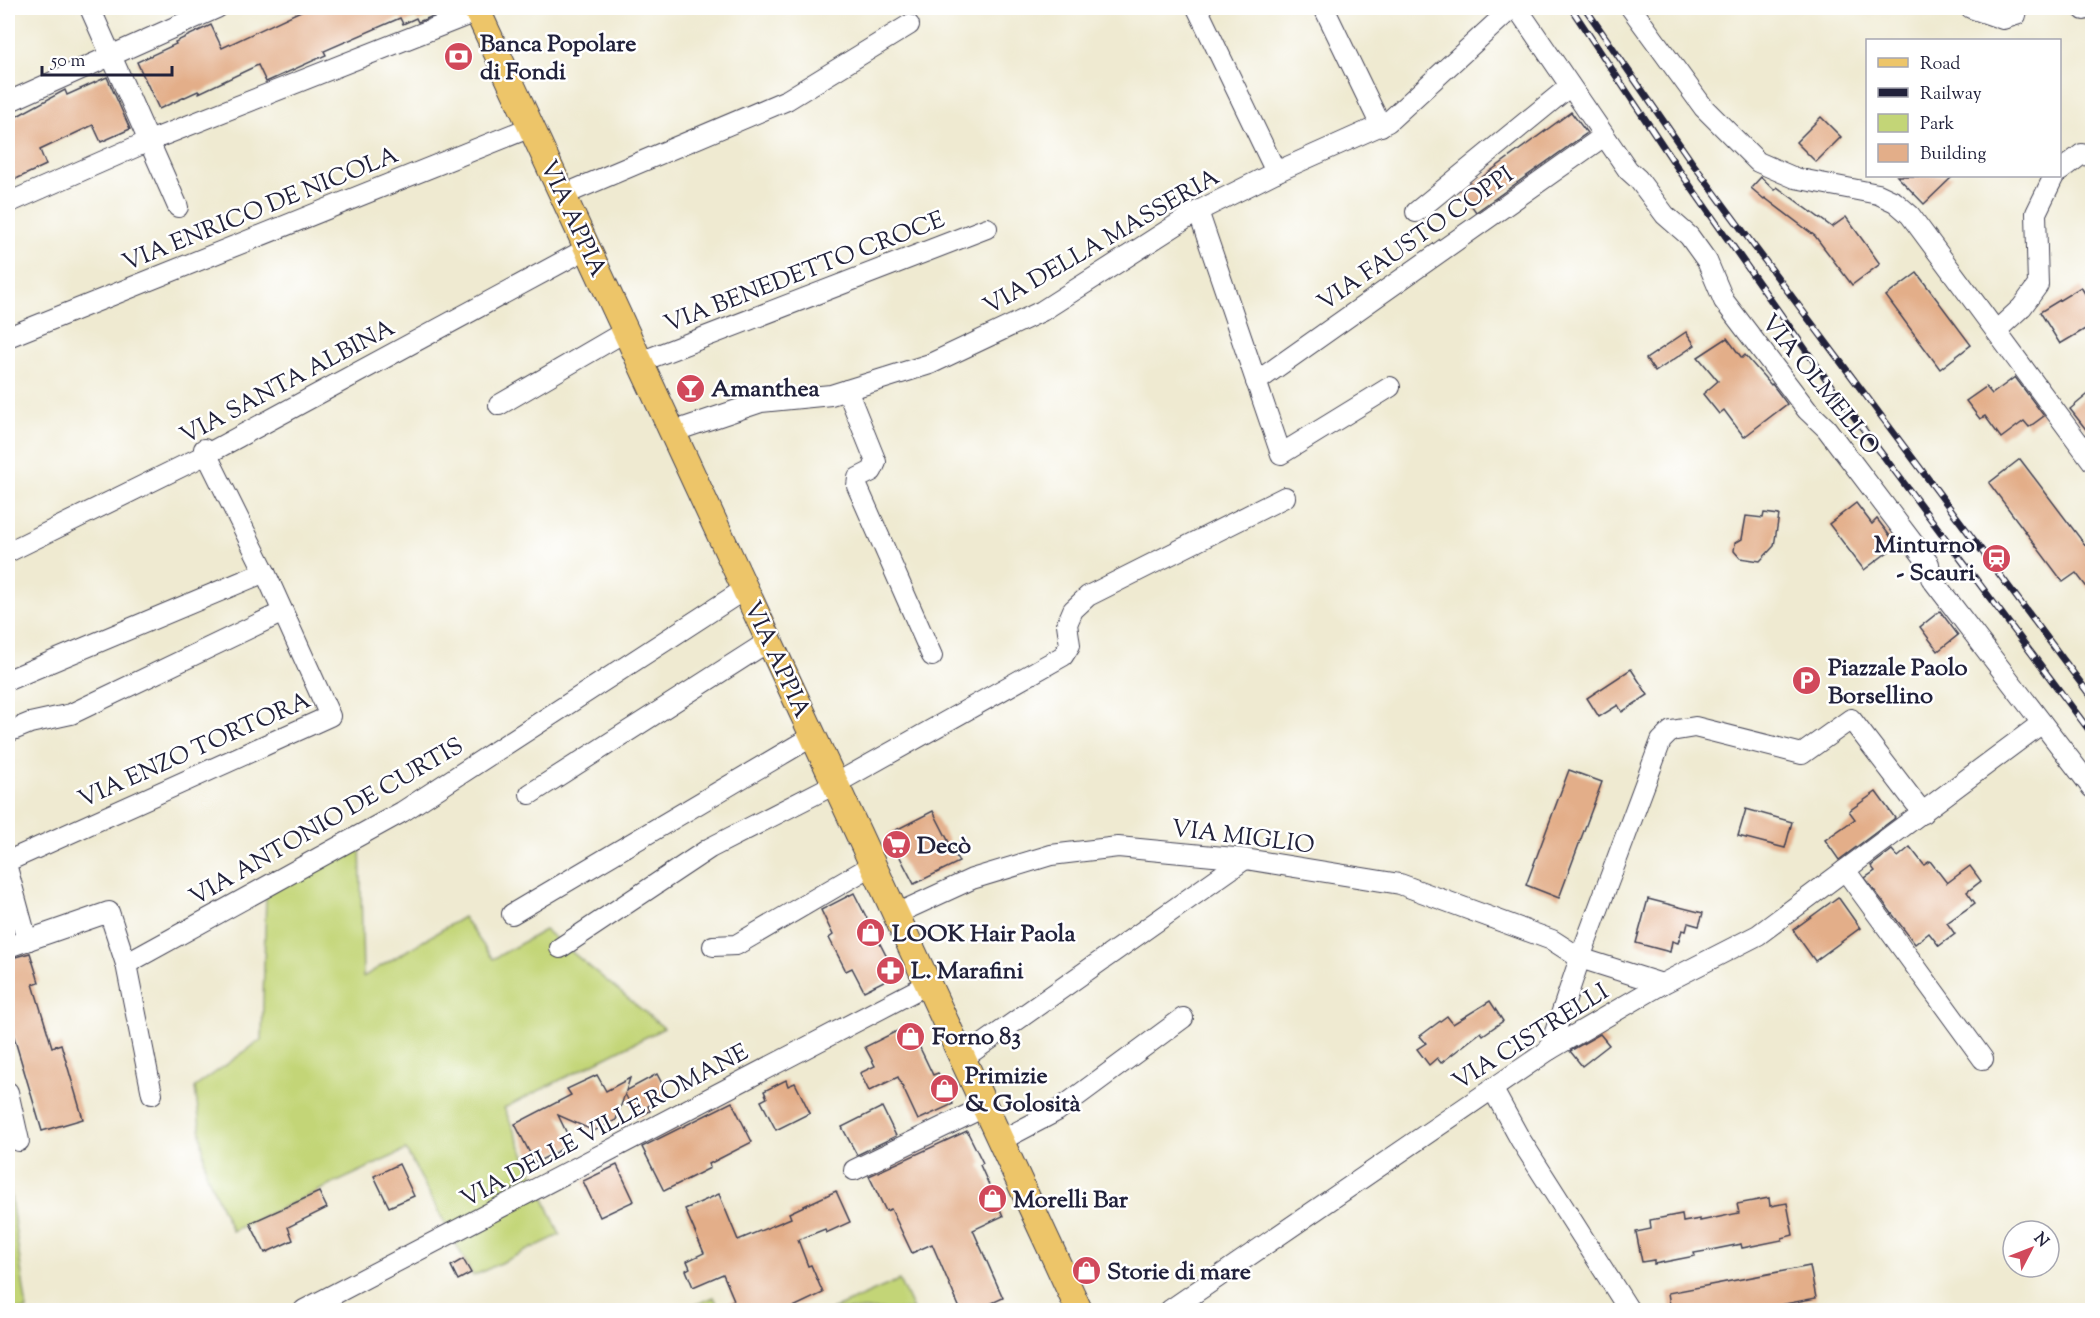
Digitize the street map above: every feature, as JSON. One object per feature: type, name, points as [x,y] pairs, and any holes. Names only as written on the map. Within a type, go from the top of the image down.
[{"type":"main road","name":"VIA APPIA","points":[[477,9],[1078,1311]]},
{"type":"street","points":[[90,8],[178,207]]},
{"type":"street","points":[[8,102],[217,8]]},
{"type":"street","points":[[1197,8],[1276,172]]},
{"type":"street","points":[[1324,8],[1381,126]]},
{"type":"street","name":"VIA DELLA MASSERIA","points":[[672,432],[761,402],[831,394],[930,364],[1042,311],[1198,211],[1276,172],[1388,122],[1512,8]]},
{"type":"street","name":"VIA OLMELLO","points":[[1517,8],[1604,136],[1665,215],[1689,236],[1707,261],[1724,301],[1807,410],[1833,437],[1929,564],[1931,578],[2092,788]]},
{"type":"street","points":[[1631,8],[1704,108],[1758,162],[1795,178],[1878,194],[1895,202],[1910,215],[2092,461]]},
{"type":"street","points":[[1971,8],[2003,19],[2016,15],[2017,8]]},
{"type":"street","points":[[8,203],[149,141],[477,9]]},
{"type":"street","points":[[563,195],[787,100],[909,25]]},
{"type":"street","points":[[1416,212],[1570,86]]},
{"type":"street","name":"VIA ENRICO DE NICOLA","points":[[8,337],[531,127]]},
{"type":"street","name":"VIA FAUSTO COPPI","points":[[1256,382],[1604,136]]},
{"type":"street","points":[[2061,170],[2082,154],[2092,157]]},
{"type":"street","points":[[1996,332],[2022,307],[2038,285],[2036,213],[2054,177]]},
{"type":"street","points":[[1198,211],[1281,454],[1390,387]]},
{"type":"street","name":"VIA BENEDETTO CROCE","points":[[640,362],[987,228]]},
{"type":"street","name":"VIA SANTA ALBINA","points":[[8,552],[205,451],[588,248]]},
{"type":"street","points":[[499,405],[626,331]]},
{"type":"street","points":[[847,390],[876,462],[872,471],[858,478],[857,486],[932,656]]},
{"type":"street","name":"VIA ENZO TORTORA","points":[[8,861],[330,716],[265,572],[205,451]]},
{"type":"street","points":[[560,948],[710,848],[835,784],[1063,656],[1070,645],[1067,624],[1073,610],[1088,596],[1285,497]]},
{"type":"street","points":[[8,680],[265,572]]},
{"type":"street","name":"VIA ANTONIO DE CURTIS","points":[[126,964],[402,812],[745,590]]},
{"type":"street","points":[[8,732],[30,723],[70,714],[283,612]]},
{"type":"street","points":[[530,795],[769,641]]},
{"type":"street","points":[[1549,1050],[1580,958],[1660,741],[1671,731],[1695,727],[1802,754],[1851,719],[1923,813],[2042,723]]},
{"type":"street","points":[[513,914],[813,736]]},
{"type":"street","name":"VIA CISTRELLI","points":[[1170,1311],[1549,1050],[1662,984],[1758,935],[1923,813]]},
{"type":"street","name":"VIA MIGLIO","points":[[896,914],[972,879],[1052,855],[1118,847],[1245,859],[1400,884],[1552,940],[1580,958],[1662,984]]},
{"type":"street","points":[[962,1059],[1245,859]]},
{"type":"street","points":[[713,946],[736,945],[873,865]]},
{"type":"street","points":[[1845,870],[1983,1059]]},
{"type":"street","points":[[8,871],[27,942]]},
{"type":"street","points":[[8,947],[109,912],[126,964],[152,1095]]},
{"type":"street","name":"VIA DELLE VILLE ROMANE","points":[[304,1311],[928,984]]},
{"type":"street","points":[[1000,1141],[1058,1111],[1183,1018]]},
{"type":"street","points":[[1492,1088],[1520,1139],[1629,1311]]},
{"type":"street","points":[[8,1092],[19,1141]]},
{"type":"street","points":[[854,1170],[984,1107]]},
{"type":"green space","points":[[360,841],[363,977],[463,917],[493,959],[545,930],[664,1028],[504,1108],[560,1235],[473,1276],[406,1150],[232,1231],[206,1173],[195,1087],[262,1039],[266,894]]},
{"type":"green space","points":[[8,1177],[27,1310],[8,1310]]},
{"type":"green space","points":[[899,1280],[913,1310],[831,1310]]},
{"type":"green space","points":[[714,1297],[720,1310],[683,1310]]},
{"type":"building","points":[[307,8],[454,8],[418,22],[416,18],[403,24],[400,18],[324,51],[326,55],[266,82],[258,65],[159,109],[137,62],[211,25],[222,48]]},
{"type":"building","points":[[107,77],[130,129],[101,142],[93,125],[40,150],[46,165],[16,179],[8,161],[8,121],[65,90],[67,95]]},
{"type":"building","points":[[1571,112],[1587,133],[1476,212],[1462,192]]},
{"type":"building","points":[[1821,117],[1841,137],[1816,162],[1796,142]]},
{"type":"building","points":[[1761,177],[1775,190],[1777,187],[1832,227],[1846,217],[1880,264],[1852,285],[1815,236],[1751,188]]},
{"type":"building","points":[[1898,177],[1952,177],[1924,204]]},
{"type":"building","points":[[1917,273],[1971,345],[1940,369],[1886,296]]},
{"type":"building","points":[[2081,287],[2092,305],[2092,325],[2060,344],[2040,312]]},
{"type":"building","points":[[1686,332],[1695,345],[1655,372],[1646,359]]},
{"type":"building","points":[[1727,338],[1742,358],[1745,355],[1772,384],[1787,404],[1744,437],[1724,410],[1719,414],[1703,394],[1718,381],[1698,357]]},
{"type":"building","points":[[2015,377],[2044,416],[2029,427],[2024,421],[2001,438],[1985,416],[1980,419],[1966,401],[1986,387],[1992,394]]},
{"type":"building","points":[[2092,391],[2092,437],[2070,409]]},
{"type":"building","points":[[2020,459],[2092,554],[2092,594],[2076,573],[2063,582],[1989,483]]},
{"type":"building","points":[[1856,503],[1872,524],[1877,519],[1897,545],[1864,570],[1829,524]]},
{"type":"building","points":[[1764,513],[1779,515],[1774,546],[1760,561],[1740,558],[1734,551],[1735,543],[1742,539],[1746,516],[1763,518]]},
{"type":"building","points":[[1940,611],[1958,635],[1938,651],[1920,627]]},
{"type":"building","points":[[1631,669],[1648,695],[1622,712],[1618,705],[1599,717],[1587,698]]},
{"type":"building","points":[[1569,770],[1602,782],[1559,898],[1526,885]]},
{"type":"building","points":[[1876,792],[1895,818],[1839,860],[1825,840],[1855,819],[1849,811]]},
{"type":"building","points":[[1746,809],[1792,822],[1785,848],[1738,836]]},
{"type":"building","points":[[933,811],[959,862],[914,884],[888,834]]},
{"type":"building","points":[[1910,847],[1924,865],[1930,861],[1947,883],[1970,866],[1981,881],[1967,892],[1975,903],[1947,923],[1955,934],[1939,946],[1929,933],[1915,944],[1865,878],[1875,871],[1871,866],[1892,850],[1898,857]]},
{"type":"building","points":[[854,893],[896,975],[864,991],[852,968],[846,971],[829,938],[833,935],[821,910]]},
{"type":"building","points":[[1838,897],[1860,928],[1815,961],[1793,930]]},
{"type":"building","points":[[1648,899],[1703,913],[1699,926],[1688,923],[1686,931],[1682,930],[1678,943],[1672,941],[1670,952],[1636,943]]},
{"type":"building","points":[[30,953],[39,982],[33,984],[52,1047],[61,1044],[83,1119],[42,1131],[14,1037],[11,1038],[8,1027],[8,959]]},
{"type":"building","points":[[1490,1001],[1503,1021],[1483,1035],[1481,1032],[1441,1063],[1437,1058],[1429,1065],[1417,1049],[1426,1043],[1420,1036],[1447,1016],[1453,1024]]},
{"type":"building","points":[[909,1025],[933,1075],[938,1073],[953,1104],[918,1120],[898,1077],[869,1091],[860,1073],[875,1066],[865,1047]]},
{"type":"building","points":[[1600,1034],[1609,1045],[1582,1066],[1570,1051]]},
{"type":"building","points":[[657,1074],[668,1095],[648,1106],[650,1111],[638,1118],[625,1094],[616,1120],[594,1131],[558,1115],[572,1144],[535,1163],[515,1124],[571,1095],[567,1089],[597,1075],[606,1091],[630,1078],[626,1091]]},
{"type":"building","points":[[786,1080],[788,1086],[795,1083],[810,1113],[776,1130],[761,1101],[767,1098],[764,1091]]},
{"type":"building","points":[[732,1102],[752,1142],[709,1164],[710,1168],[664,1191],[642,1147]]},
{"type":"building","points":[[882,1107],[896,1136],[857,1155],[842,1127]]},
{"type":"building","points":[[967,1131],[983,1163],[980,1165],[1003,1216],[973,1230],[1003,1298],[975,1311],[961,1311],[932,1244],[912,1253],[891,1209],[886,1211],[869,1176]]},
{"type":"building","points":[[399,1164],[414,1196],[389,1207],[374,1176]]},
{"type":"building","points":[[617,1165],[634,1201],[600,1217],[583,1181]]},
{"type":"building","points":[[836,1191],[850,1222],[826,1233],[825,1229],[798,1240],[808,1266],[811,1265],[823,1293],[785,1311],[711,1311],[734,1300],[723,1274],[693,1287],[686,1270],[690,1268],[687,1261],[704,1253],[685,1209],[719,1194],[738,1240],[791,1218],[789,1213]]},
{"type":"building","points":[[319,1192],[327,1208],[288,1227],[293,1240],[265,1253],[250,1223]]},
{"type":"building","points":[[1769,1198],[1770,1206],[1787,1203],[1793,1235],[1782,1238],[1782,1240],[1742,1248],[1741,1244],[1654,1264],[1654,1260],[1642,1262],[1636,1232],[1651,1229],[1650,1220],[1682,1214],[1683,1222],[1700,1219],[1700,1221],[1739,1213],[1737,1204]]},
{"type":"building","points":[[463,1259],[471,1273],[458,1280],[451,1266]]},
{"type":"building","points":[[1810,1266],[1816,1298],[1750,1311],[1671,1311],[1668,1293]]},
{"type":"railway","points":[[1571,8],[1679,170],[1834,390],[2092,734]]},
{"type":"railway","points":[[1585,8],[1691,161],[2092,698]]},
{"type":"place","name":"Banca Popolare di Fondi","points":[[459,57]]},
{"type":"place","name":"Amanthea","points":[[690,388]]},
{"type":"place","name":"Minturno - Scauri","points":[[1996,558]]},
{"type":"place","name":"Piazzale Paolo Borsellino","points":[[1807,681]]},
{"type":"place","name":"Decò","points":[[896,845]]},
{"type":"place","name":"LOOK Hair Paola","points":[[871,933]]},
{"type":"place","name":"L. Marafini","points":[[890,970]]},
{"type":"place","name":"Forno 83","points":[[911,1036]]},
{"type":"place","name":"Primizie & Golosità","points":[[944,1089]]},
{"type":"place","name":"Morelli Bar","points":[[992,1199]]},
{"type":"place","name":"Storie di mare","points":[[1086,1271]]}]
